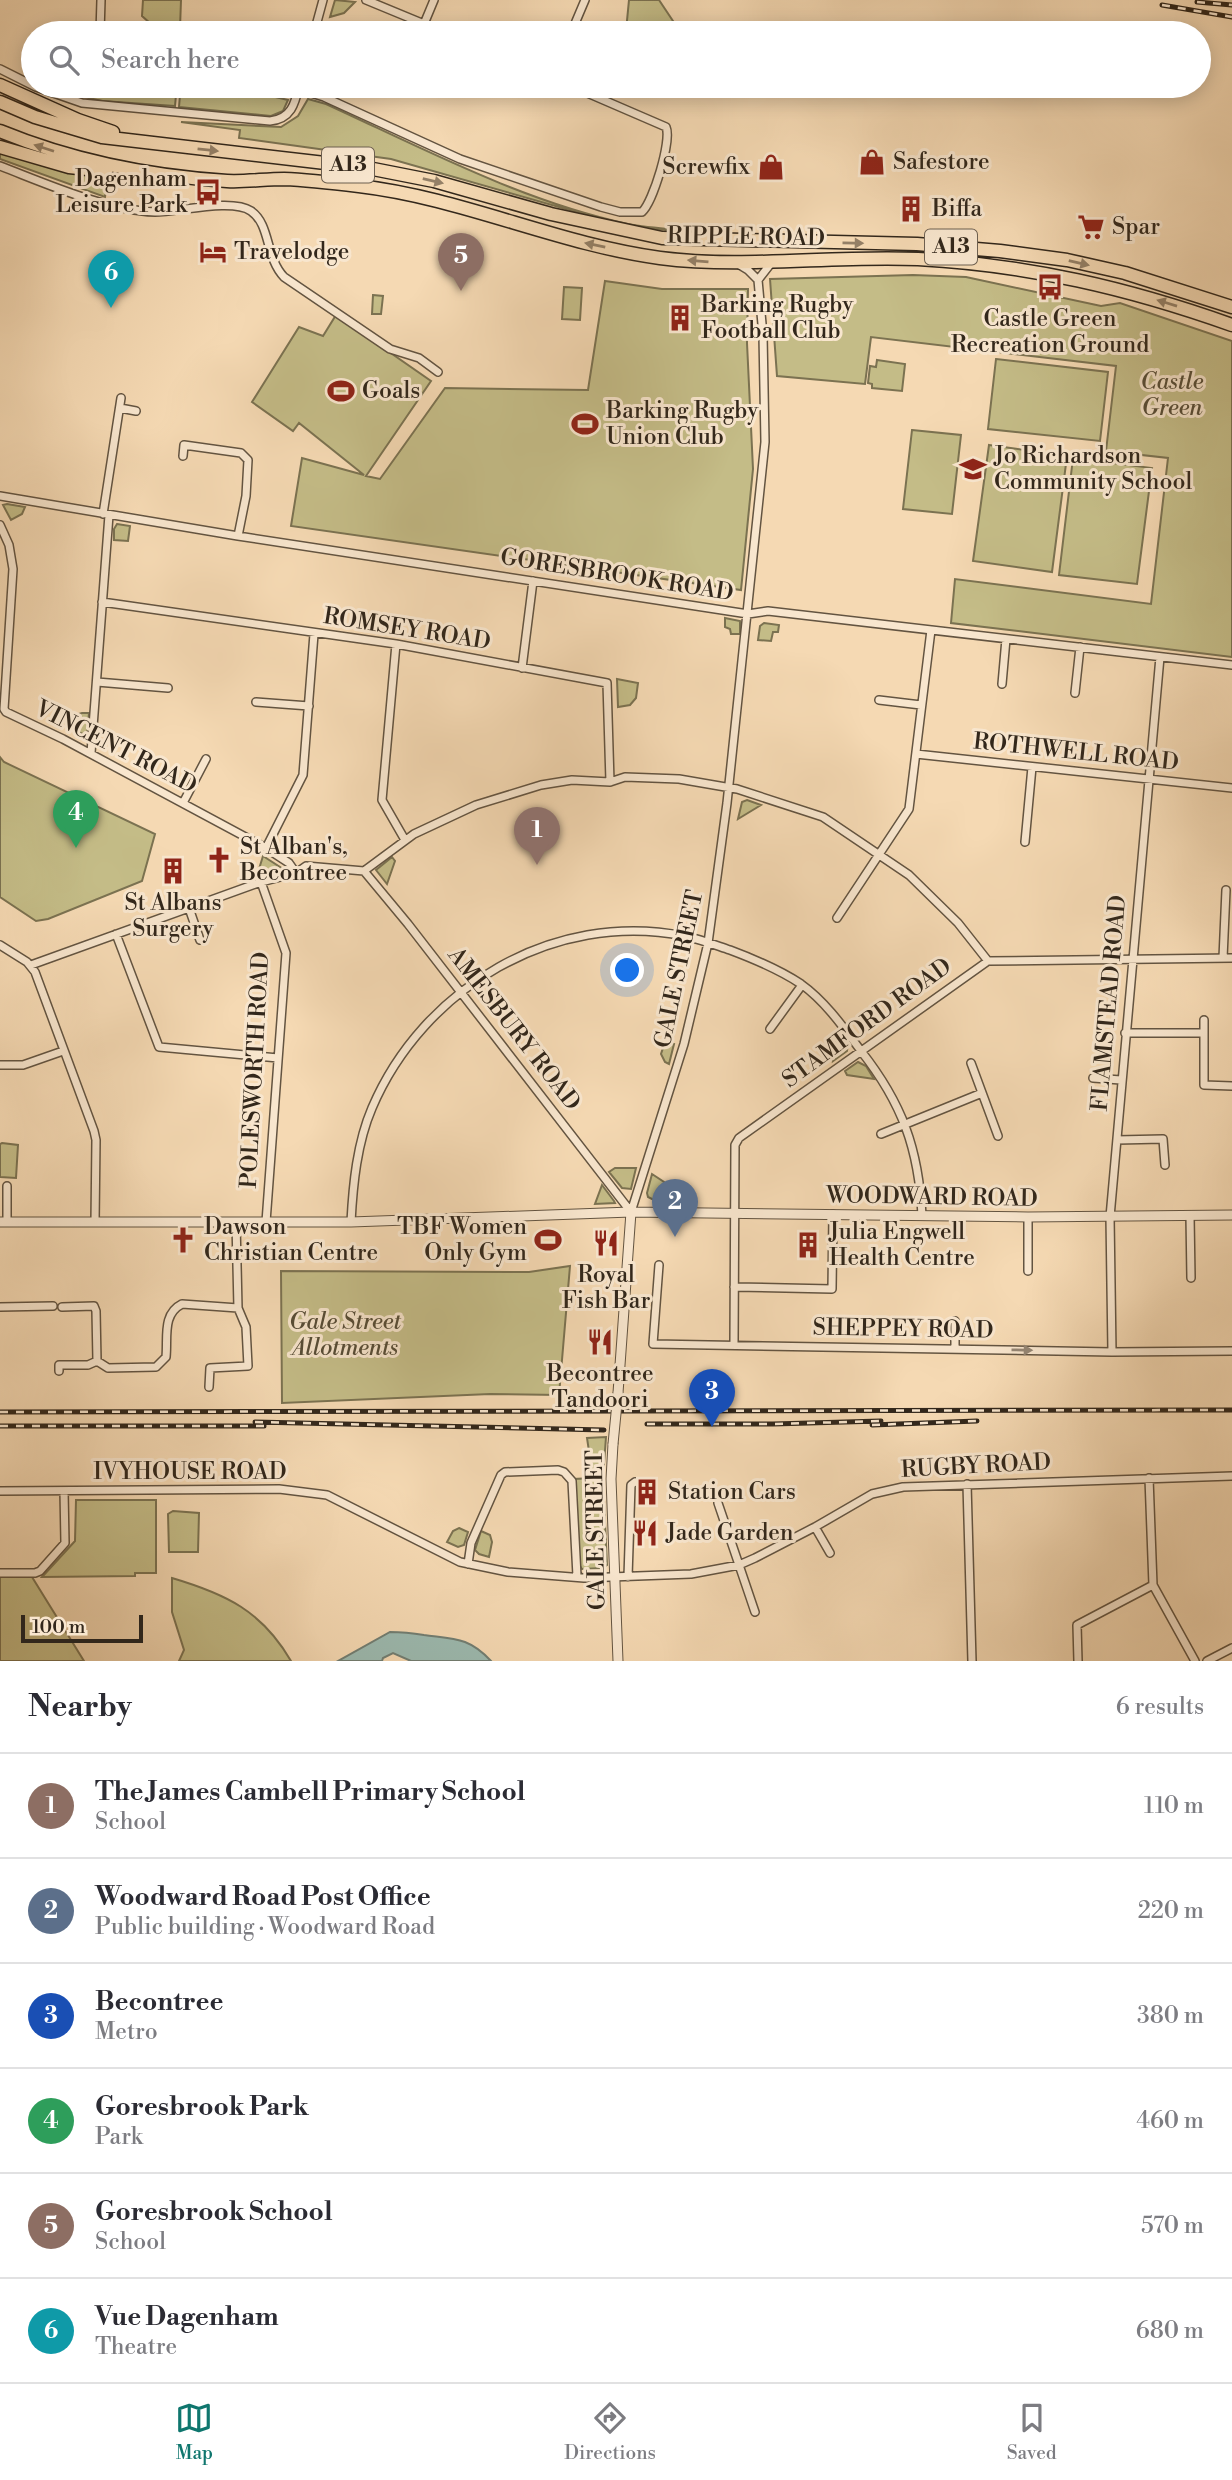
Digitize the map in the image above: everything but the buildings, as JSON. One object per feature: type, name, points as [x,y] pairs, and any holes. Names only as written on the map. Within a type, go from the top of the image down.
[{"type":"highway","name":"A13","points":[[0,85],[21,94]]},
{"type":"highway","name":"A13","points":[[29,98],[78,120],[140,142]]},
{"type":"highway","name":"A13","points":[[0,103],[76,130],[140,142]]},
{"type":"highway","name":"A13","points":[[0,131],[67,155],[134,171]]},
{"type":"highway","name":"RIPPLE ROAD","points":[[140,142],[368,168],[433,181],[551,214],[662,238],[917,244],[1068,260],[1125,274],[1232,307]]},
{"type":"highway","name":"A13","points":[[0,147],[69,167],[134,171]]},
{"type":"highway","name":"RIPPLE ROAD","points":[[134,171],[232,181],[283,179],[395,191],[632,254],[709,262],[917,259],[998,266],[1122,289],[1232,325]]},
{"type":"street","points":[[100,21],[101,0]]},
{"type":"street","points":[[317,21],[323,0]]},
{"type":"street","points":[[366,0],[417,21]]},
{"type":"street","points":[[425,21],[434,0]]},
{"type":"street","points":[[576,21],[585,0]]},
{"type":"street","points":[[0,69],[21,80]]},
{"type":"street","points":[[68,98],[82,103],[270,121],[283,118],[292,110],[295,98]]},
{"type":"street","points":[[325,98],[460,159],[601,207],[620,212],[642,212],[650,203],[669,139],[666,127],[599,98]]},
{"type":"street","points":[[0,166],[94,200],[130,209],[174,212],[230,206],[250,211],[263,225],[274,263],[284,276],[390,349],[419,358],[438,372]]},
{"type":"street","points":[[734,262],[758,280],[772,262]]},
{"type":"street","name":"GALE STREET","points":[[618,1661],[611,1479],[631,1212],[684,1044],[708,943],[729,788],[765,442],[763,335],[758,280]]},
{"type":"street","points":[[91,753],[106,515],[121,398]]},
{"type":"street","points":[[120,408],[135,411]]},
{"type":"street","points":[[183,456],[184,444],[241,453],[248,460],[246,496],[238,536]]},
{"type":"street","name":"GORESBROOK ROAD","points":[[0,496],[238,536],[748,614],[768,611],[1232,665]]},
{"type":"street","name":"VINCENT ROAD","points":[[0,526],[9,545],[13,569],[4,709],[8,714],[91,753],[266,848],[289,863],[296,873]]},
{"type":"street","points":[[522,668],[533,581]]},
{"type":"street","name":"ROMSEY ROAD","points":[[102,602],[396,644],[607,683],[610,782]]},
{"type":"street","points":[[836,918],[909,809],[931,630]]},
{"type":"street","points":[[266,848],[303,775],[314,634]]},
{"type":"street","points":[[1002,684],[1006,639]]},
{"type":"street","points":[[396,644],[382,800],[405,840]]},
{"type":"street","points":[[1075,693],[1080,647]]},
{"type":"street","name":"FLAMSTEAD ROAD","points":[[1112,1352],[1110,1217],[1160,657]]},
{"type":"street","points":[[97,682],[168,688]]},
{"type":"street","points":[[879,700],[921,705]]},
{"type":"street","points":[[256,702],[309,706]]},
{"type":"street","name":"ROTHWELL ROAD","points":[[916,754],[1232,788]]},
{"type":"street","points":[[183,803],[205,759]]},
{"type":"street","points":[[1025,842],[1032,767]]},
{"type":"street","points":[[31,965],[261,882],[296,873],[306,866],[364,871],[405,840],[476,805],[541,785],[572,780],[610,782],[625,777],[666,777],[729,788],[823,817],[909,874],[973,940],[988,961]]},
{"type":"street","name":"AMESBURY ROAD","points":[[364,871],[631,1212]]},
{"type":"street","name":"POLESWORTH ROAD","points":[[261,882],[286,953],[266,1222]]},
{"type":"street","points":[[1226,890],[1228,958]]},
{"type":"street","points":[[189,908],[200,940]]},
{"type":"street","points":[[351,1222],[353,1188],[362,1139],[372,1108],[400,1056],[431,1018],[460,991],[527,952],[582,935],[618,931],[654,931],[685,936],[754,959],[802,985],[846,1029],[888,1088],[906,1126],[918,1169],[922,1216]]},
{"type":"street","points":[[116,934],[159,1048],[278,1058]]},
{"type":"street","points":[[0,945],[31,965],[96,1140],[94,1222]]},
{"type":"street","name":"STAMFORD ROAD","points":[[734,1345],[735,1145],[739,1138],[988,961],[1228,958]]},
{"type":"street","points":[[769,1029],[802,985]]},
{"type":"street","points":[[1205,1020],[1204,1085],[1232,1086]]},
{"type":"street","points":[[1125,1033],[1204,1033]]},
{"type":"street","points":[[0,1065],[23,1065],[63,1051]]},
{"type":"street","points":[[971,1063],[998,1136]]},
{"type":"street","points":[[1093,1078],[1121,1080]]},
{"type":"street","points":[[881,1134],[982,1093]]},
{"type":"street","points":[[1117,1140],[1163,1139],[1166,1165]]},
{"type":"street","points":[[4,1222],[7,1186]]},
{"type":"street","name":"WOODWARD ROAD","points":[[4,1222],[351,1222],[631,1212],[1028,1217],[1232,1215]]},
{"type":"street","points":[[734,1287],[832,1289],[834,1214]]},
{"type":"street","points":[[1190,1216],[1191,1278]]},
{"type":"street","points":[[1028,1217],[1028,1271]]},
{"type":"street","points":[[209,1387],[210,1368],[248,1366],[246,1327],[238,1308],[236,1222]]},
{"type":"street","name":"SHEPPEY ROAD","points":[[659,1265],[653,1344],[1112,1352],[1232,1351]]},
{"type":"street","points":[[97,1361],[108,1367],[156,1367],[166,1357],[169,1314],[174,1308],[182,1304],[238,1308]]},
{"type":"street","points":[[0,1307],[94,1306],[97,1361]]},
{"type":"street","points":[[954,1349],[955,1321]]},
{"type":"street","points":[[59,1371],[59,1365],[88,1365],[97,1361]]},
{"type":"street","points":[[468,1564],[471,1543],[502,1475],[505,1472],[558,1470],[565,1472],[572,1481],[577,1576]]},
{"type":"street","name":"RUGBY ROAD","points":[[614,1577],[691,1574],[738,1564],[815,1527],[872,1494],[903,1487],[1232,1476]]},
{"type":"street","points":[[1149,1478],[1153,1585],[1195,1661]]},
{"type":"street","name":"GALE STREET","points":[[628,1577],[631,1485],[635,1482]]},
{"type":"street","points":[[967,1484],[972,1661]]},
{"type":"street","name":"IVYHOUSE ROAD","points":[[0,1491],[279,1489],[327,1495],[408,1537],[468,1564],[508,1573],[614,1577]]},
{"type":"street","points":[[0,1573],[40,1571],[65,1543],[64,1491]]},
{"type":"street","points":[[718,1503],[755,1612]]},
{"type":"street","points":[[815,1527],[830,1553]]},
{"type":"street","points":[[1078,1661],[1077,1625],[1153,1585]]},
{"type":"street","points":[[1207,1661],[1232,1648]]},
{"type":"green space","points":[[143,0],[181,0],[180,21],[148,21],[142,16]]},
{"type":"green space","points":[[335,0],[355,2],[344,13],[330,17]]},
{"type":"green space","points":[[629,0],[659,0],[673,21],[627,21]]},
{"type":"green space","points":[[89,98],[176,98],[175,106]]},
{"type":"green space","points":[[180,98],[288,100],[283,111],[271,116],[179,107]]},
{"type":"green space","points":[[308,99],[326,104],[437,156],[550,202],[628,224],[691,233],[622,225],[391,159],[239,138],[240,130],[181,122],[281,127],[298,116]]},
{"type":"green space","points":[[0,149],[108,179],[105,197],[0,159]]},
{"type":"green space","name":"Castle Green","points":[[913,275],[966,277],[1101,306],[1120,303],[1232,341],[1232,657],[951,623],[955,579],[1151,604],[1168,458],[1106,451],[1116,366],[871,337],[865,384],[777,376],[770,279]]},
{"type":"green space","name":"Barking Rugby Union Club","points":[[605,281],[662,289],[748,289],[747,343],[753,469],[741,590],[291,526],[302,458],[364,475],[299,423],[293,431],[252,402],[299,327],[323,336],[336,315],[431,381],[366,476],[380,479],[445,388],[588,390]]},
{"type":"green space","points":[[564,287],[582,288],[580,320],[562,319]]},
{"type":"green space","points":[[373,295],[383,296],[381,314],[372,314]]},
{"type":"green space","points":[[996,359],[1108,372],[1100,441],[988,429]]},
{"type":"green space","points":[[877,360],[905,364],[902,391],[872,388],[872,384],[868,383],[870,366],[876,367]]},
{"type":"green space","points":[[912,430],[961,435],[952,514],[903,509]]},
{"type":"green space","points":[[989,445],[1067,456],[1052,572],[973,561]]},
{"type":"green space","points":[[1073,458],[1152,468],[1137,584],[1059,575]]},
{"type":"green space","points":[[3,505],[25,507],[22,514],[11,520]]},
{"type":"green space","points":[[117,524],[130,526],[128,541],[114,540]]},
{"type":"green space","points":[[725,618],[740,621],[740,634],[731,634],[730,629],[725,627]]},
{"type":"green space","points":[[764,623],[779,625],[778,632],[773,632],[771,641],[758,640],[760,626]]},
{"type":"green space","points":[[617,679],[638,683],[636,698],[630,705],[618,707]]},
{"type":"green space","points":[[89,713],[85,735],[67,727],[72,716]]},
{"type":"green space","points":[[0,757],[4,762],[155,834],[142,881],[48,919],[36,921],[0,897]]},
{"type":"green space","points":[[747,800],[761,805],[738,819],[742,802]]},
{"type":"green space","points":[[263,856],[283,869],[282,873],[261,880],[259,869]]},
{"type":"green space","points":[[392,857],[395,861],[387,884],[376,870]]},
{"type":"green space","points":[[838,1029],[848,1043],[847,1051],[833,1061]]},
{"type":"green space","points":[[665,1042],[674,1044],[669,1064],[661,1054]]},
{"type":"green space","points":[[858,1062],[866,1066],[874,1079],[847,1075],[845,1071]]},
{"type":"green space","points":[[2,1143],[18,1145],[16,1178],[0,1177]]},
{"type":"green space","points":[[615,1168],[636,1168],[631,1189],[622,1188],[609,1172]]},
{"type":"green space","points":[[652,1174],[664,1182],[675,1201],[656,1201],[648,1197]]},
{"type":"green space","points":[[602,1185],[614,1201],[615,1203],[595,1204]]},
{"type":"green space","name":"Gale Street Allotments","points":[[570,1266],[559,1395],[490,1394],[282,1403],[281,1271],[529,1272]]},
{"type":"green space","points":[[606,1437],[603,1478],[607,1565],[603,1568],[582,1569],[578,1563],[574,1479],[593,1478],[587,1438]]},
{"type":"green space","points":[[76,1500],[156,1500],[156,1573],[135,1573],[135,1576],[42,1577],[75,1541]]},
{"type":"green space","points":[[173,1511],[199,1513],[198,1552],[169,1552],[168,1514]]},
{"type":"green space","points":[[459,1528],[468,1532],[464,1545],[458,1547],[447,1542],[453,1531]]},
{"type":"green space","points":[[481,1531],[490,1535],[492,1542],[489,1557],[475,1550]]},
{"type":"green space","points":[[0,1577],[32,1577],[84,1661],[0,1661]]},
{"type":"green space","points":[[172,1578],[226,1598],[241,1607],[268,1629],[291,1661],[179,1661],[184,1650],[172,1612]]},
{"type":"water","points":[[390,1632],[461,1640],[475,1647],[491,1661],[411,1661],[393,1653],[382,1661],[338,1661]]},
{"type":"railway","points":[[1197,2],[1232,5]]},
{"type":"railway","points":[[1162,5],[1232,17]]},
{"type":"railway","points":[[0,1412],[1232,1410]]},
{"type":"railway","points":[[647,1424],[881,1421]]},
{"type":"railway","points":[[872,1425],[977,1421]]},
{"type":"railway","points":[[255,1422],[604,1430]]},
{"type":"railway","points":[[0,1426],[264,1426]]},
{"type":"place","name":"Safestore","points":[[872,162]]},
{"type":"place","name":"Screwfix","points":[[771,167]]},
{"type":"place","name":"Dagenham Leisure Park","points":[[208,192]]},
{"type":"place","name":"Biffa","points":[[911,209]]},
{"type":"place","name":"Spar","points":[[1091,227]]},
{"type":"place","name":"Travelodge","points":[[213,252]]},
{"type":"place","name":"Castle Green Recreation Ground","points":[[1050,287]]},
{"type":"place","name":"Goresbrook School","points":[[461,291]]},
{"type":"place","name":"Vue Dagenham","points":[[111,308]]},
{"type":"place","name":"Barking Rugby Football Club","points":[[680,318]]},
{"type":"place","name":"Goals","points":[[341,391]]},
{"type":"place","name":"Barking Rugby Union Club","points":[[585,424]]},
{"type":"place","name":"Jo Richardson Community School","points":[[973,469]]},
{"type":"place","name":"Goresbrook Park","points":[[76,848]]},
{"type":"place","name":"St Alban's, Becontree","points":[[219,860]]},
{"type":"place","name":"The James Cambell Primary School","points":[[537,865]]},
{"type":"place","name":"St Albans Surgery","points":[[173,871]]},
{"type":"place","name":"Woodward Road Post Office","points":[[675,1237]]},
{"type":"place","name":"Dawson Christian Centre","points":[[183,1240]]},
{"type":"place","name":"TBF Women Only Gym","points":[[548,1240]]},
{"type":"place","name":"Royal Fish Bar","points":[[606,1243]]},
{"type":"place","name":"Julia Engwell Health Centre","points":[[808,1245]]},
{"type":"place","name":"Becontree Tandoori","points":[[600,1342]]},
{"type":"place","name":"Becontree","points":[[712,1427]]},
{"type":"place","name":"Station Cars","points":[[647,1492]]},
{"type":"place","name":"Jade Garden","points":[[645,1533]]}]
